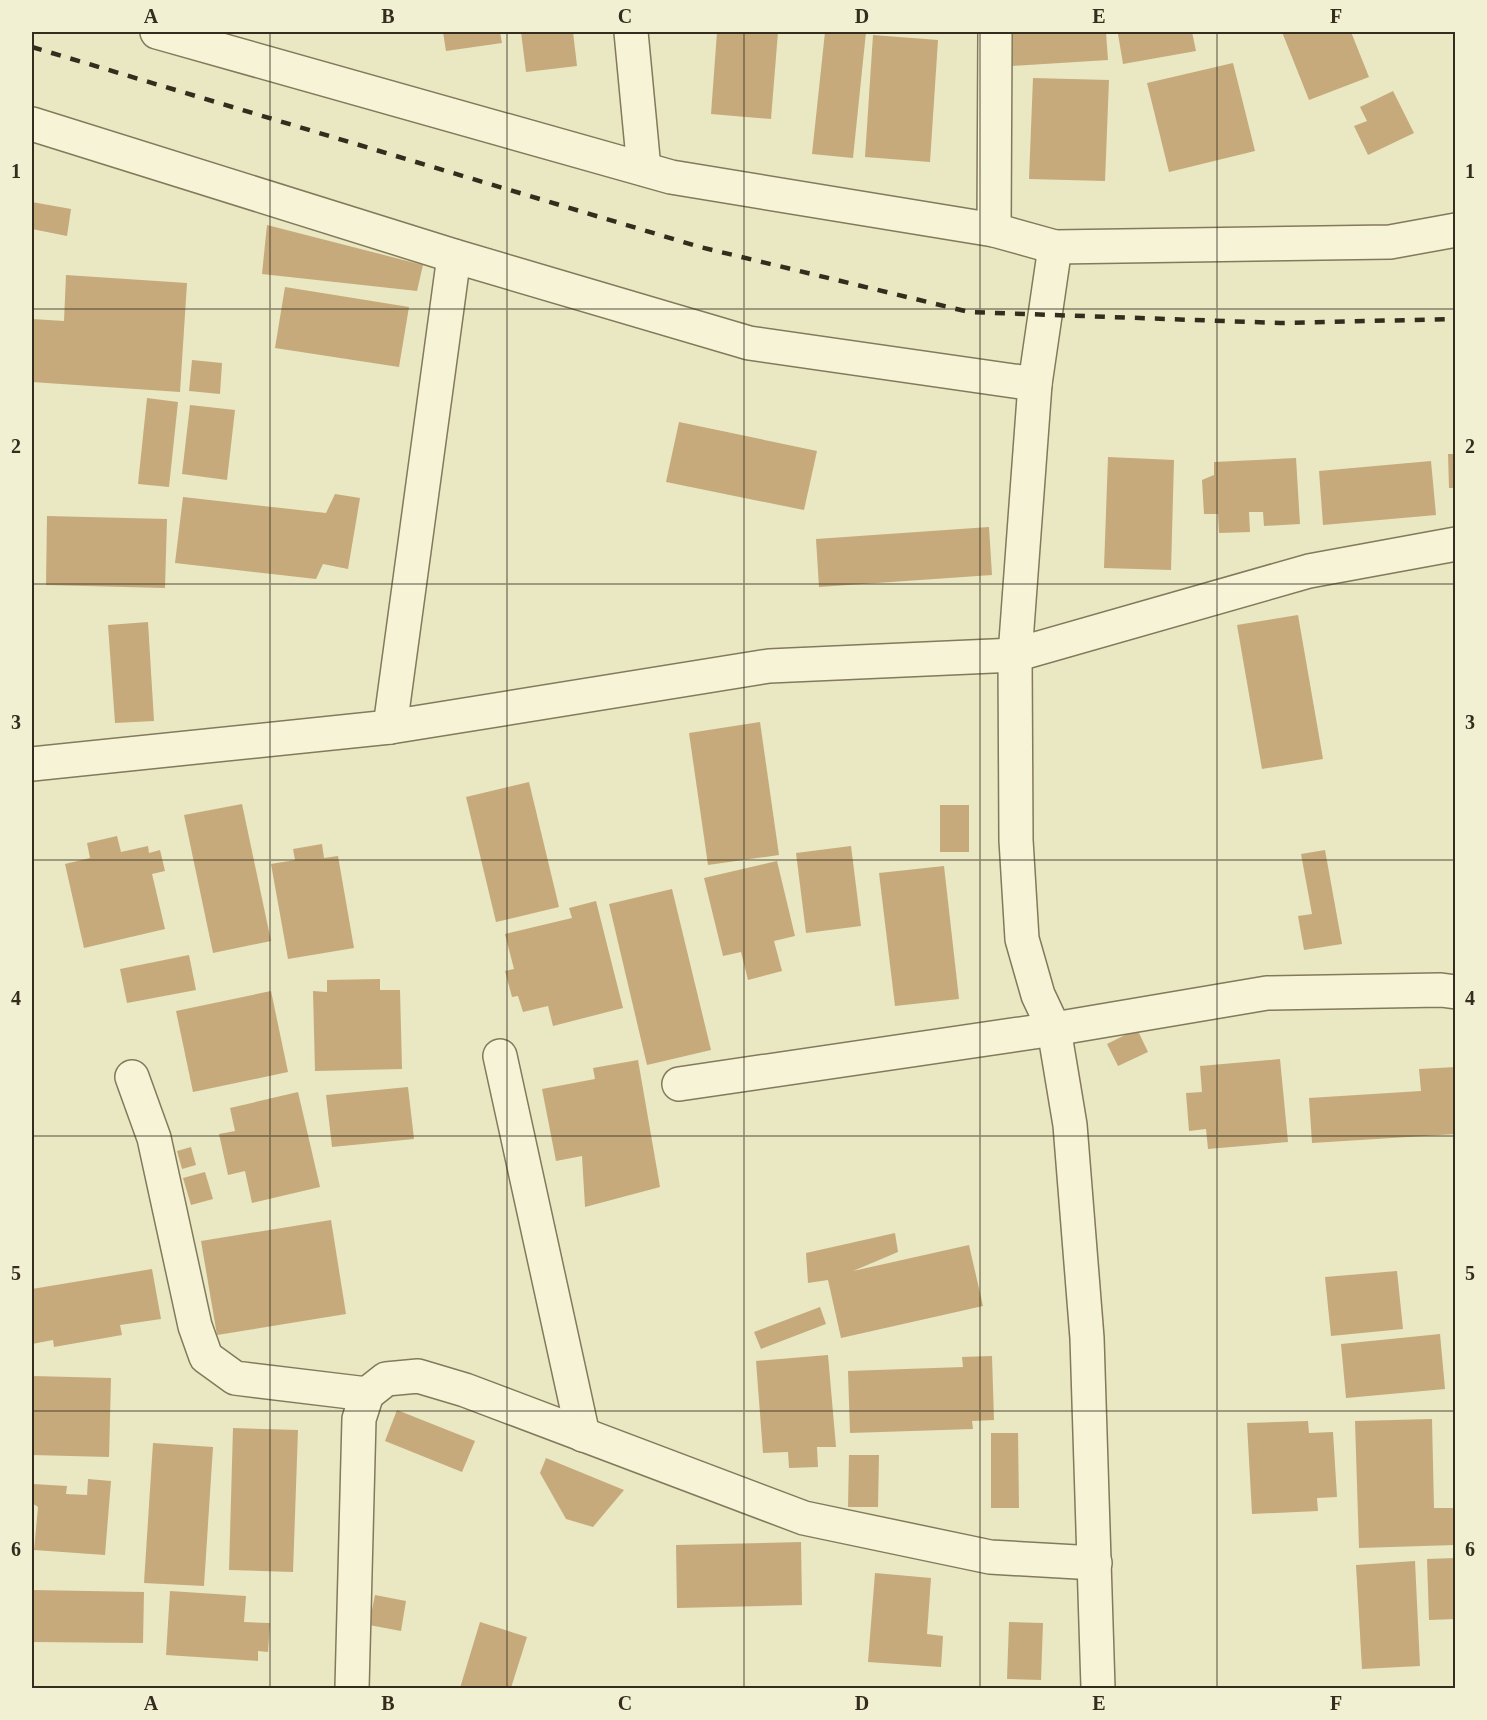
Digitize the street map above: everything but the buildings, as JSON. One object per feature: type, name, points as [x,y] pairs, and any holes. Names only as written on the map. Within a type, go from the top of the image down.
[{"type":"street","points":[[631,32],[644,169]]},
{"type":"street","points":[[994,230],[995,32]]},
{"type":"street","points":[[176,35],[671,177],[994,230],[1055,247],[1390,242],[1455,230]]},
{"type":"street","points":[[32,124],[454,256],[749,343],[1035,384]]},
{"type":"street","points":[[1055,247],[1035,384],[1015,655],[1016,840],[1022,939],[1038,995],[1054,1029],[1070,1125],[1087,1338],[1098,1689]]},
{"type":"street","points":[[390,727],[454,256]]},
{"type":"street","points":[[32,764],[390,727],[769,666],[1015,655],[1309,571],[1455,544]]},
{"type":"street","points":[[679,1083],[1054,1029],[1267,993],[1440,990],[1455,992]]},
{"type":"street","points":[[500,1056],[583,1435]]},
{"type":"street","points":[[132,1077],[154,1138],[195,1326],[206,1357],[235,1378],[367,1394]]},
{"type":"street","points":[[352,1689],[359,1419],[367,1394],[386,1379],[418,1376],[465,1390],[804,1518],[990,1557],[1095,1563]]},
{"type":"railway","points":[[32,47],[700,247],[969,312],[1280,323],[1456,319]]}]
